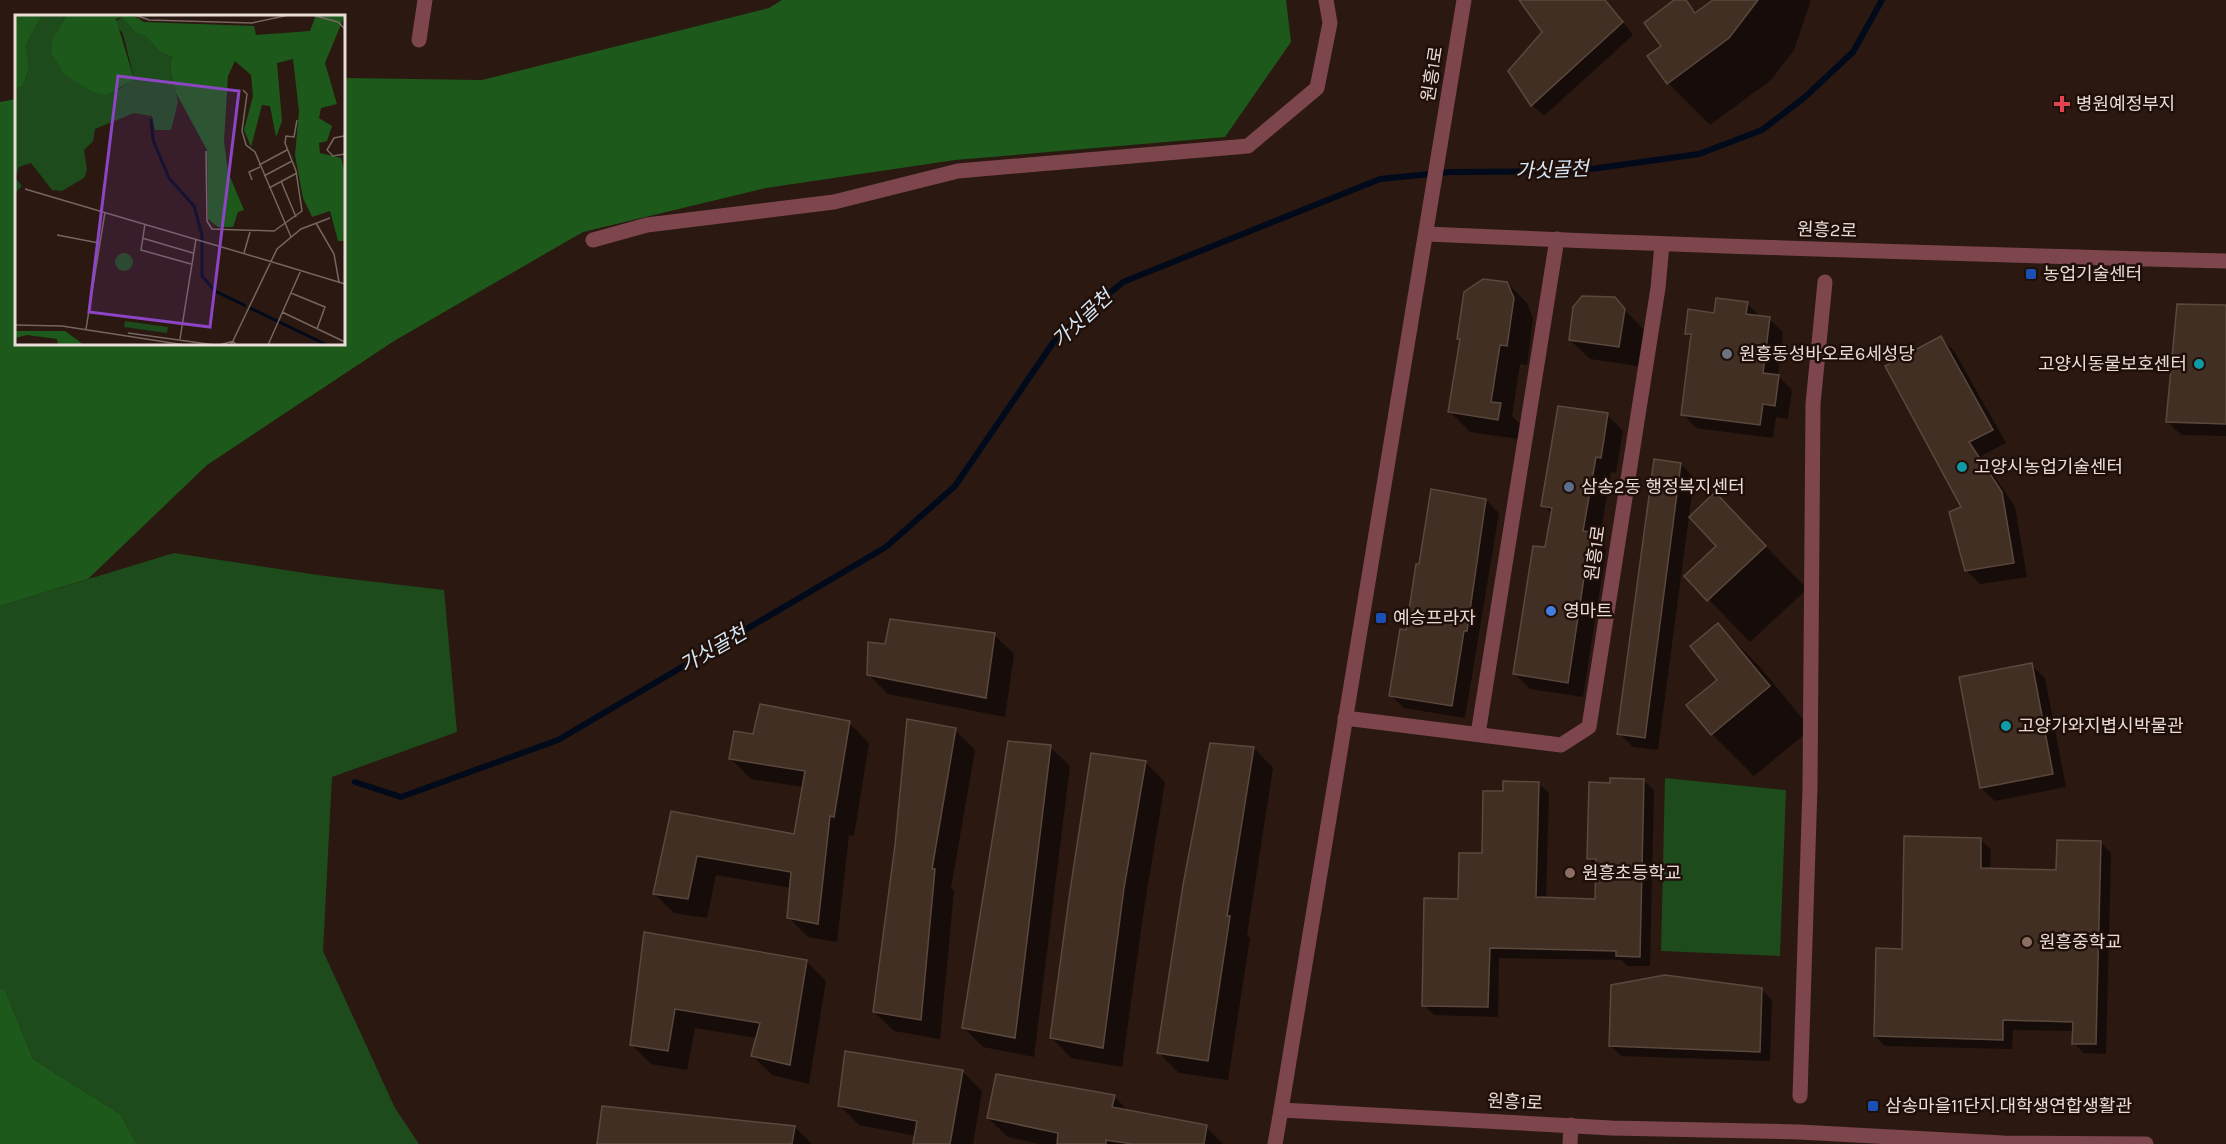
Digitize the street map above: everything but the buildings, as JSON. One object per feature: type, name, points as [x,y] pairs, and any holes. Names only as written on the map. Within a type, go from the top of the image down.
[{"type":"street","points":[[419,40],[425,0]]},
{"type":"street","points":[[593,240],[647,225],[834,202],[958,171],[1248,146],[1317,88],[1330,23],[1326,0]]},
{"type":"street","name":"원흥1로","points":[[1426,234],[1464,0]]},
{"type":"street","points":[[1275,1144],[1426,234]]},
{"type":"street","name":"원흥2로","points":[[1426,234],[1662,244],[2226,261]]},
{"type":"street","points":[[1478,734],[1557,239]]},
{"type":"street","name":"원흥1로","points":[[1345,718],[1561,746],[1589,727],[1658,288],[1662,244]]},
{"type":"street","points":[[1800,1096],[1810,787],[1813,404],[1825,282]]},
{"type":"street","name":"원흥1로","points":[[1281,1110],[2004,1143],[2145,1144]]},
{"type":"street","points":[[1570,1144],[1571,1125]]},
{"type":"green space","points":[[782,0],[1286,0],[1291,42],[1225,137],[955,160],[766,188],[583,232],[394,341],[207,465],[88,579],[0,606],[0,102],[15,99],[15,345],[345,345],[345,78],[482,80],[769,8]]},
{"type":"green space","points":[[174,553],[325,576],[444,590],[457,732],[332,777],[323,951],[395,1108],[419,1144],[137,1144],[120,1114],[33,1059],[4,988],[0,990],[0,606]]},
{"type":"green space","points":[[1665,778],[1786,790],[1780,956],[1661,951]]},
{"type":"green space","points":[[4,988],[33,1059],[120,1114],[137,1144],[0,1144],[0,990]]},
{"type":"waterway","name":"가싯골천","points":[[355,782],[401,797],[558,740],[886,547],[955,486],[1057,337],[1123,282],[1380,179],[1450,172],[1577,171],[1699,154],[1762,130],[1805,97],[1853,52],[1882,0]]},
{"type":"place","name":"병원예정부지","points":[[2062,104]]},
{"type":"place","name":"농업기술센터","points":[[2031,274]]},
{"type":"place","name":"원흥동성바오로6세성당","points":[[1727,354]]},
{"type":"place","name":"고양시동물보호센터","points":[[2199,364]]},
{"type":"place","name":"고양시농업기술센터","points":[[1962,467]]},
{"type":"place","name":"삼송2동 행정복지센터","points":[[1569,487]]},
{"type":"place","name":"영마트","points":[[1551,611]]},
{"type":"place","name":"예승프라자","points":[[1381,618]]},
{"type":"place","name":"고양가와지볍시박물관","points":[[2006,726]]},
{"type":"place","name":"원흥초등학교","points":[[1570,873]]},
{"type":"place","name":"원흥중학교","points":[[2027,942]]},
{"type":"place","name":"삼송마을11단지.대학생연합생활관","points":[[1873,1106]]}]
